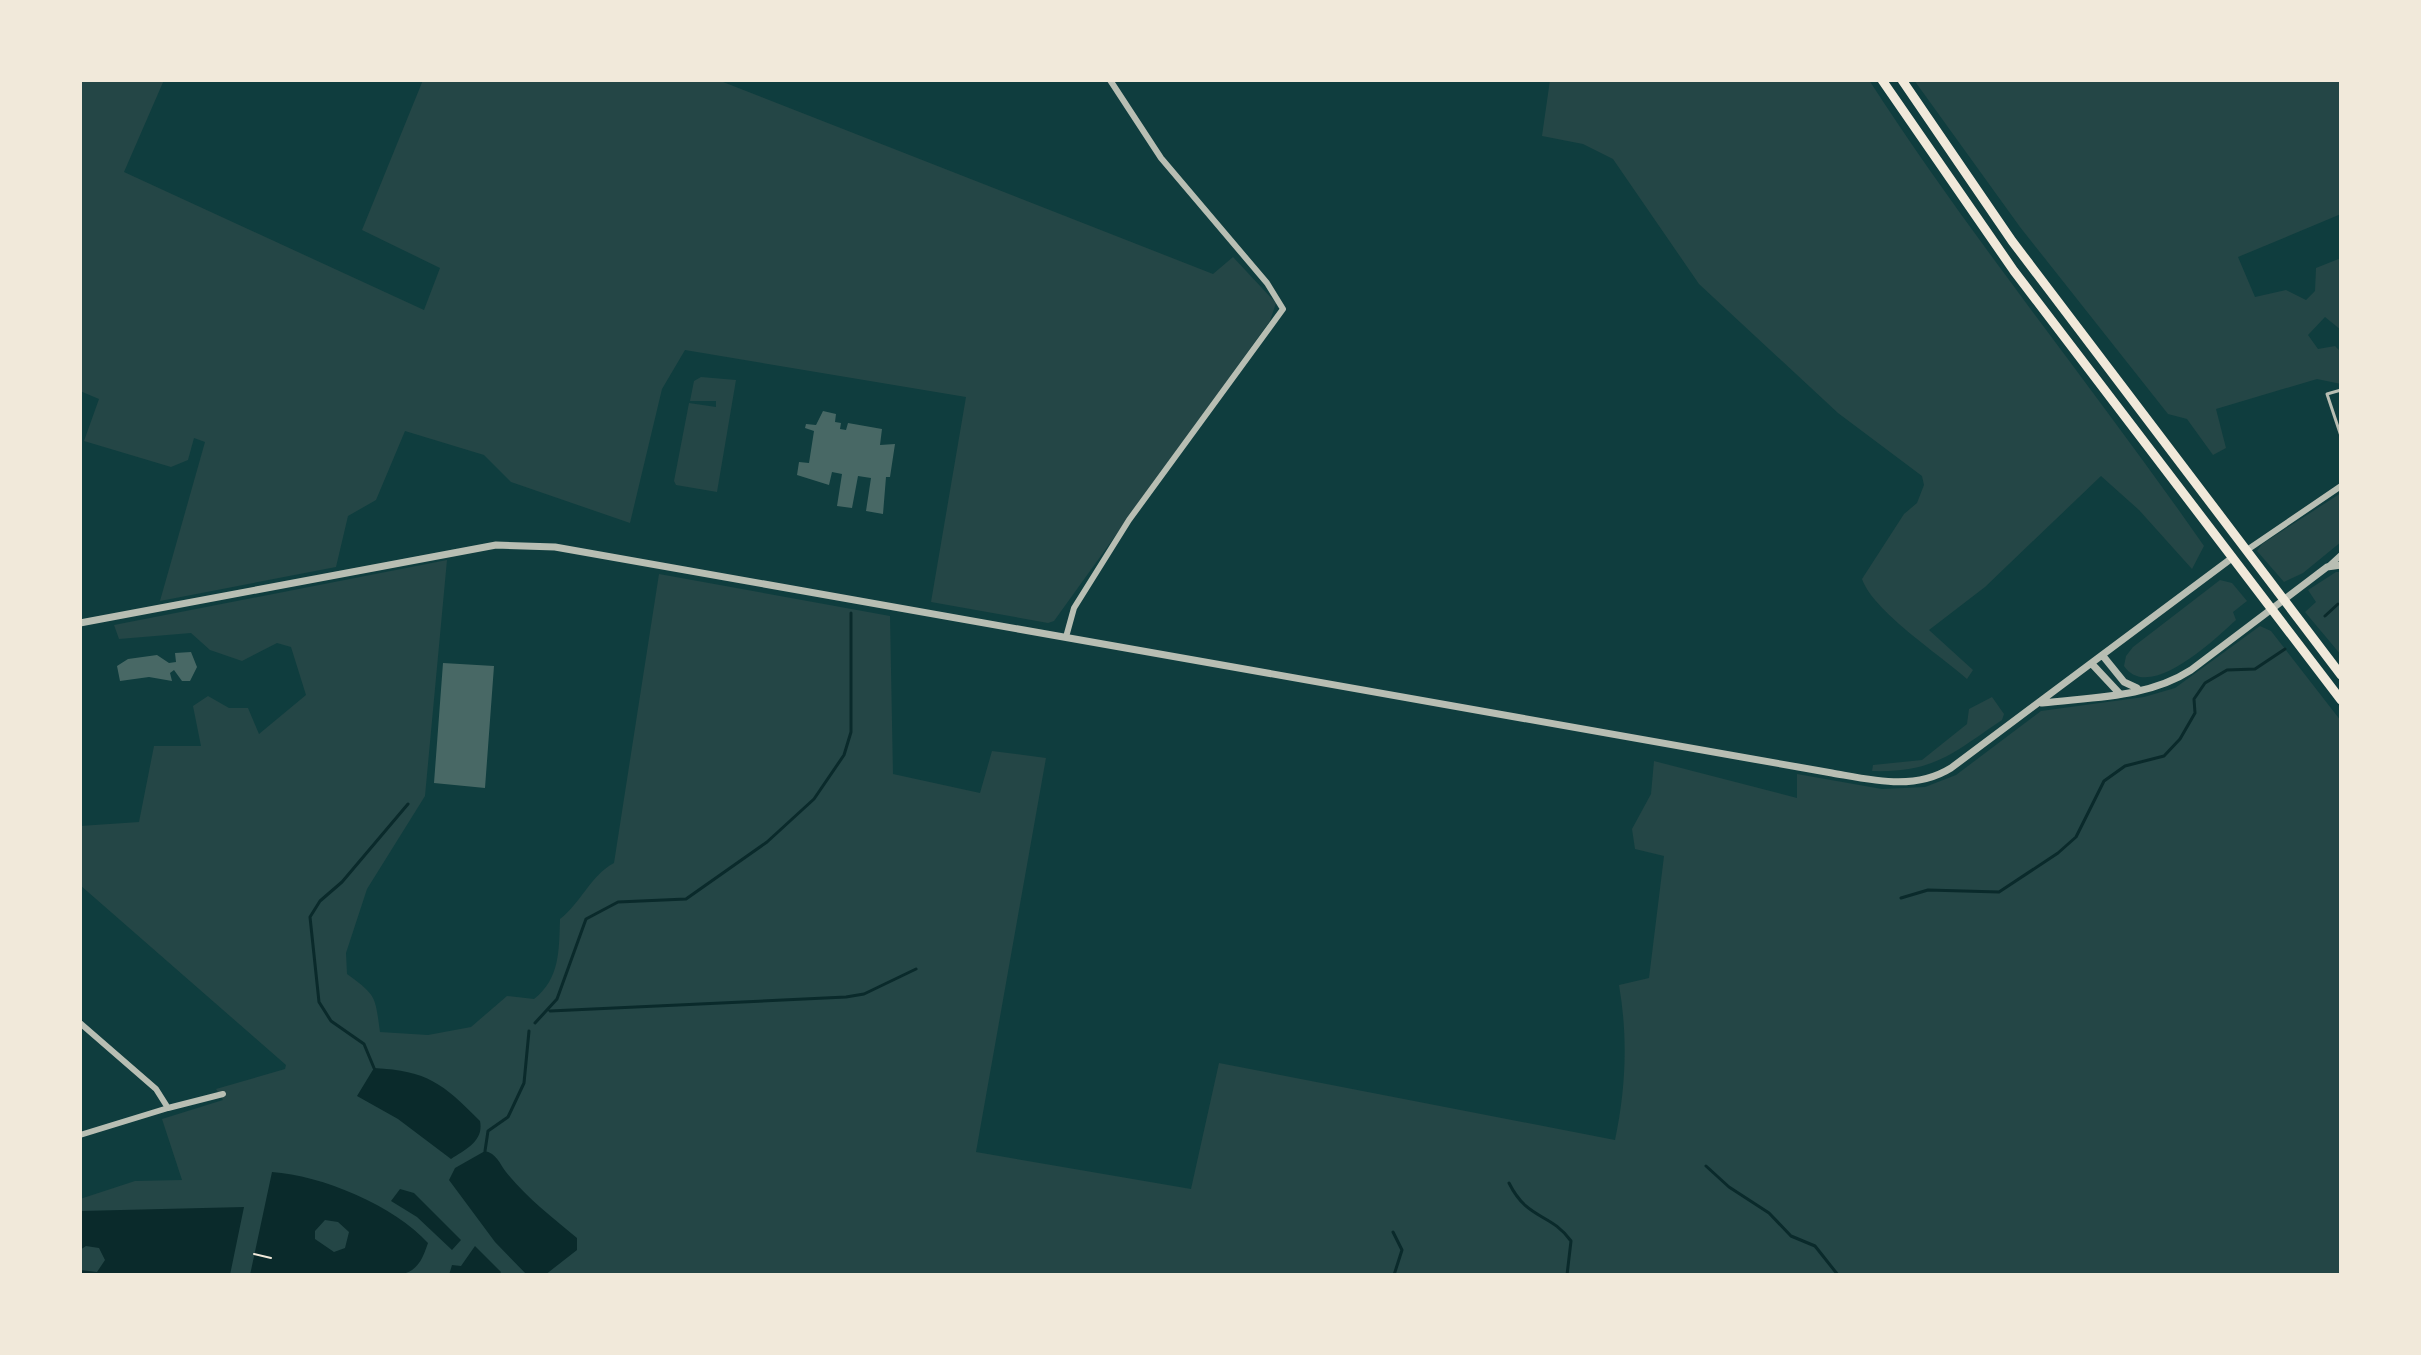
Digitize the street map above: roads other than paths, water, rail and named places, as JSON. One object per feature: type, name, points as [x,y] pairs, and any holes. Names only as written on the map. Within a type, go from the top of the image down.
[{"type":"main road","points":[[1882,80],[1983,229],[2341,700]]},
{"type":"main road","points":[[1902,80],[2003,228],[2341,675]]},
{"type":"street","points":[[1066,637],[1074,608],[1135,510],[1283,309],[1267,283],[1161,158],[1110,80]]},
{"type":"street","points":[[2247,550],[2341,486]]},
{"type":"street","points":[[80,623],[496,545],[555,547],[1887,782],[1912,782],[1937,776],[2040,703],[2232,558]]},
{"type":"street","points":[[2040,703],[2143,690],[2183,675],[2341,555]]},
{"type":"street","points":[[2327,567],[2341,565]]},
{"type":"street","points":[[2103,656],[2124,682],[2143,690]]},
{"type":"street","points":[[2092,664],[2120,694]]},
{"type":"street","points":[[80,1023],[156,1089],[168,1108]]},
{"type":"street","points":[[80,1135],[223,1094]]},
{"type":"lane","points":[[2341,390],[2327,394],[2341,436]]},
{"type":"waterway","points":[[2325,616],[2338,604]]},
{"type":"waterway","points":[[535,1023],[557,999],[586,919],[618,902],[686,899],[767,842],[814,799],[844,755],[851,732],[851,613]]},
{"type":"waterway","points":[[1901,898],[1928,890],[1999,892],[2058,853],[2076,837],[2104,781],[2125,766],[2164,756],[2180,739],[2195,713],[2194,699],[2205,683],[2227,670],[2255,669],[2285,649]]},
{"type":"waterway","points":[[374,1068],[364,1044],[331,1021],[319,1002],[310,917],[320,901],[342,882],[408,804]]},
{"type":"waterway","points":[[550,1011],[846,997],[864,994],[916,969]]},
{"type":"waterway","points":[[485,1151],[488,1131],[508,1117],[524,1083],[529,1031]]},
{"type":"waterway","points":[[1706,1166],[1729,1187],[1769,1213],[1791,1236],[1815,1246],[1838,1275]]},
{"type":"waterway","points":[[1509,1183],[1524,1204],[1555,1225],[1571,1241],[1567,1275]]},
{"type":"waterway","points":[[1393,1232],[1402,1250],[1394,1275]]}]
